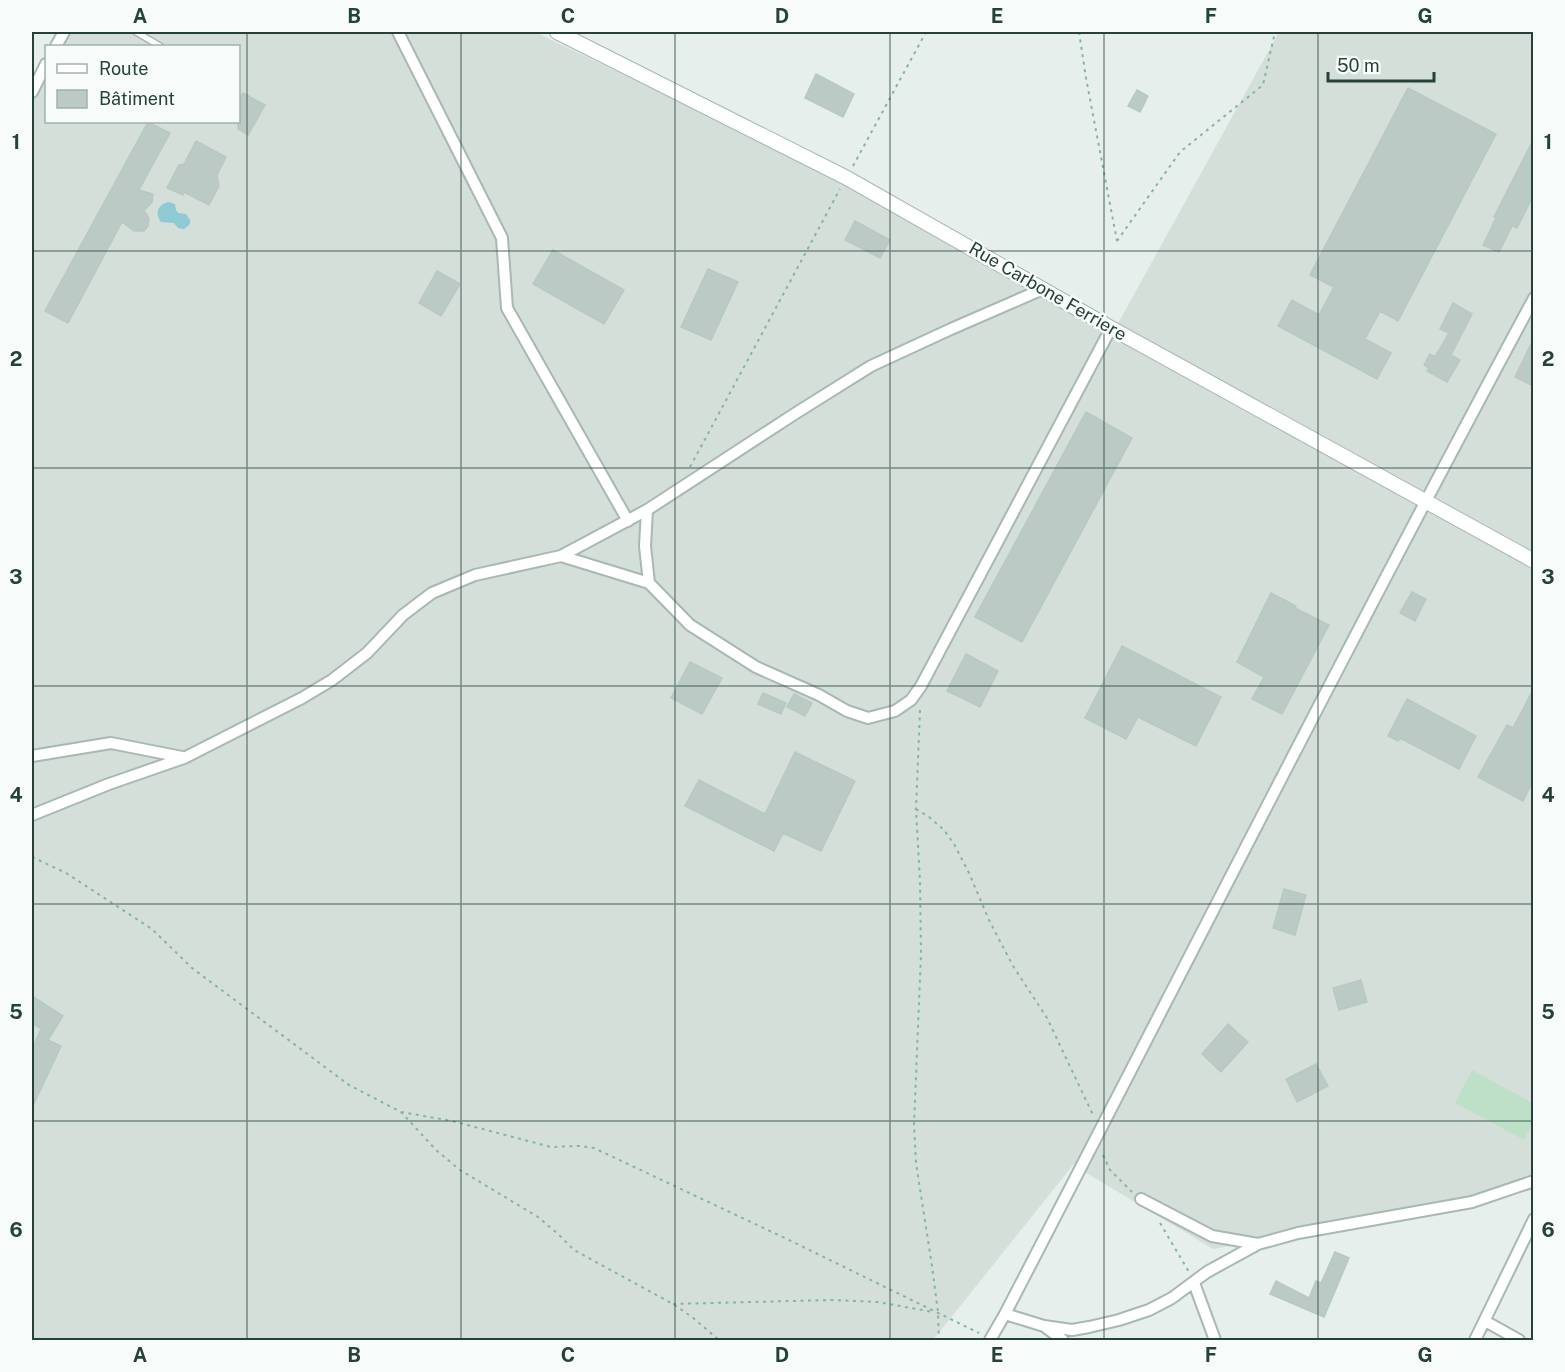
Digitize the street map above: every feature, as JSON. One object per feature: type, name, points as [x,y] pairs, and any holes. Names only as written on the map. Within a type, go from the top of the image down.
[{"type":"street","points":[[398,32],[502,238],[507,308],[628,521]]},
{"type":"street","name":"Rue Carbone Ferriere","points":[[557,32],[847,178],[1111,328],[1533,561]]},
{"type":"street","points":[[32,92],[45,66]]},
{"type":"street","points":[[32,815],[109,784],[184,758],[302,698],[332,680],[367,653],[403,615],[432,593],[475,575],[561,556],[647,510],[871,366],[1043,289]]},
{"type":"street","points":[[990,1340],[1100,1132],[1425,501],[1533,298]]},
{"type":"street","points":[[561,556],[649,583],[690,625],[756,667],[819,695],[848,711],[868,718],[895,711],[910,700],[921,686],[1111,328]]},
{"type":"street","points":[[647,510],[645,546],[649,583]]},
{"type":"street","points":[[32,756],[111,743],[184,758]]},
{"type":"street","points":[[1005,1314],[1044,1326],[1072,1330],[1089,1328],[1149,1310],[1172,1298],[1207,1272],[1258,1244],[1298,1233],[1472,1203],[1533,1181]]},
{"type":"street","points":[[1141,1199],[1212,1236],[1258,1244]]},
{"type":"street","points":[[1475,1341],[1533,1219]]},
{"type":"street","points":[[1194,1283],[1215,1341]]},
{"type":"street","points":[[1485,1321],[1519,1341]]},
{"type":"street","points":[[1044,1326],[1063,1341]]},
{"type":"lane","points":[[136,32],[158,45]]},
{"type":"path","points":[[689,470],[926,32]]},
{"type":"path","points":[[1079,32],[1117,241],[1180,152],[1263,85],[1275,32]]},
{"type":"path","points":[[921,686],[916,809],[921,954],[914,1125],[916,1163],[938,1312],[939,1341]]},
{"type":"path","points":[[916,809],[944,830],[954,844],[1013,966],[1047,1018],[1100,1132],[1105,1162],[1110,1170],[1141,1199]]},
{"type":"path","points":[[32,857],[66,873],[152,929],[192,968],[349,1085],[401,1113],[435,1150],[460,1170],[538,1217],[574,1250],[693,1317],[718,1341]]},
{"type":"path","points":[[401,1113],[452,1121],[551,1147],[594,1148],[938,1312],[990,1340]]},
{"type":"path","points":[[1156,1218],[1194,1283]]},
{"type":"path","points":[[673,1304],[831,1300],[878,1302],[938,1312]]},
{"type":"shaded area","points":[[61,32],[535,32],[943,229],[1116,327],[1279,32],[1533,32],[1533,1190],[1213,1249],[1073,1165],[933,1340],[32,1340],[32,87],[45,60],[45,123],[240,123],[240,45],[54,45]]},
{"type":"green space","points":[[1472,1070],[1533,1103],[1533,1122],[1524,1140],[1455,1103]]},
{"type":"water","points":[[169,202],[175,204],[178,213],[186,214],[190,220],[190,224],[184,229],[178,228],[174,223],[161,222],[158,215],[159,209]]},
{"type":"building","points":[[816,74],[854,94],[843,117],[805,98]]},
{"type":"building","points":[[1408,88],[1496,134],[1398,321],[1380,311],[1365,339],[1391,353],[1377,379],[1278,326],[1292,300],[1319,315],[1334,287],[1310,275]]},
{"type":"building","points":[[1137,90],[1148,96],[1140,112],[1128,106]]},
{"type":"building","points":[[243,93],[265,105],[248,135],[238,129],[240,98]]},
{"type":"building","points":[[147,123],[170,133],[139,190],[153,194],[152,202],[144,211],[149,218],[148,226],[144,231],[134,231],[122,222],[68,323],[45,311]]},
{"type":"building","points":[[1533,140],[1533,196],[1517,228],[1512,226],[1499,252],[1483,245],[1496,218],[1494,217]]},
{"type":"building","points":[[196,141],[226,157],[217,175],[219,186],[209,205],[184,192],[183,195],[167,188],[179,165],[184,164]]},
{"type":"building","points":[[855,221],[890,240],[880,258],[845,240]]},
{"type":"building","points":[[553,250],[624,290],[604,324],[533,284]]},
{"type":"building","points":[[708,269],[738,282],[711,340],[681,327]]},
{"type":"building","points":[[437,271],[460,284],[441,316],[419,303]]},
{"type":"building","points":[[1453,303],[1472,314],[1451,355],[1460,360],[1447,382],[1427,371],[1429,368],[1424,365],[1430,354],[1435,357],[1449,333],[1440,329]]},
{"type":"building","points":[[1533,340],[1533,386],[1515,377]]},
{"type":"building","points":[[1086,412],[1132,438],[1022,642],[975,617]]},
{"type":"building","points":[[1412,592],[1426,599],[1415,621],[1400,613]]},
{"type":"building","points":[[1271,593],[1329,625],[1282,714],[1252,699],[1264,677],[1237,662]]},
{"type":"building","points":[[1122,646],[1221,697],[1196,746],[1138,717],[1126,739],[1085,718]]},
{"type":"building","points":[[966,654],[998,671],[980,707],[947,691]]},
{"type":"building","points":[[690,662],[722,678],[702,714],[671,698]]},
{"type":"building","points":[[1533,690],[1533,781],[1523,801],[1478,777],[1507,725],[1513,728]]},
{"type":"building","points":[[763,693],[786,703],[781,714],[758,704]]},
{"type":"building","points":[[794,694],[812,703],[805,716],[787,707]]},
{"type":"building","points":[[1407,699],[1476,736],[1459,769],[1400,738],[1398,741],[1388,736]]},
{"type":"building","points":[[795,752],[855,781],[821,851],[783,833],[774,851],[685,806],[699,780],[765,814]]},
{"type":"building","points":[[1284,889],[1306,895],[1295,935],[1273,928]]},
{"type":"building","points":[[1361,980],[1367,1002],[1339,1010],[1333,988]]},
{"type":"building","points":[[32,996],[63,1016],[48,1040],[61,1046],[32,1108],[32,1049],[41,1029],[32,1023]]},
{"type":"building","points":[[1228,1024],[1248,1042],[1221,1072],[1202,1054]]},
{"type":"building","points":[[1316,1064],[1328,1086],[1297,1102],[1286,1079]]},
{"type":"building","points":[[1335,1252],[1349,1258],[1324,1317],[1270,1294],[1276,1281],[1309,1298],[1316,1281],[1321,1283]]}]
